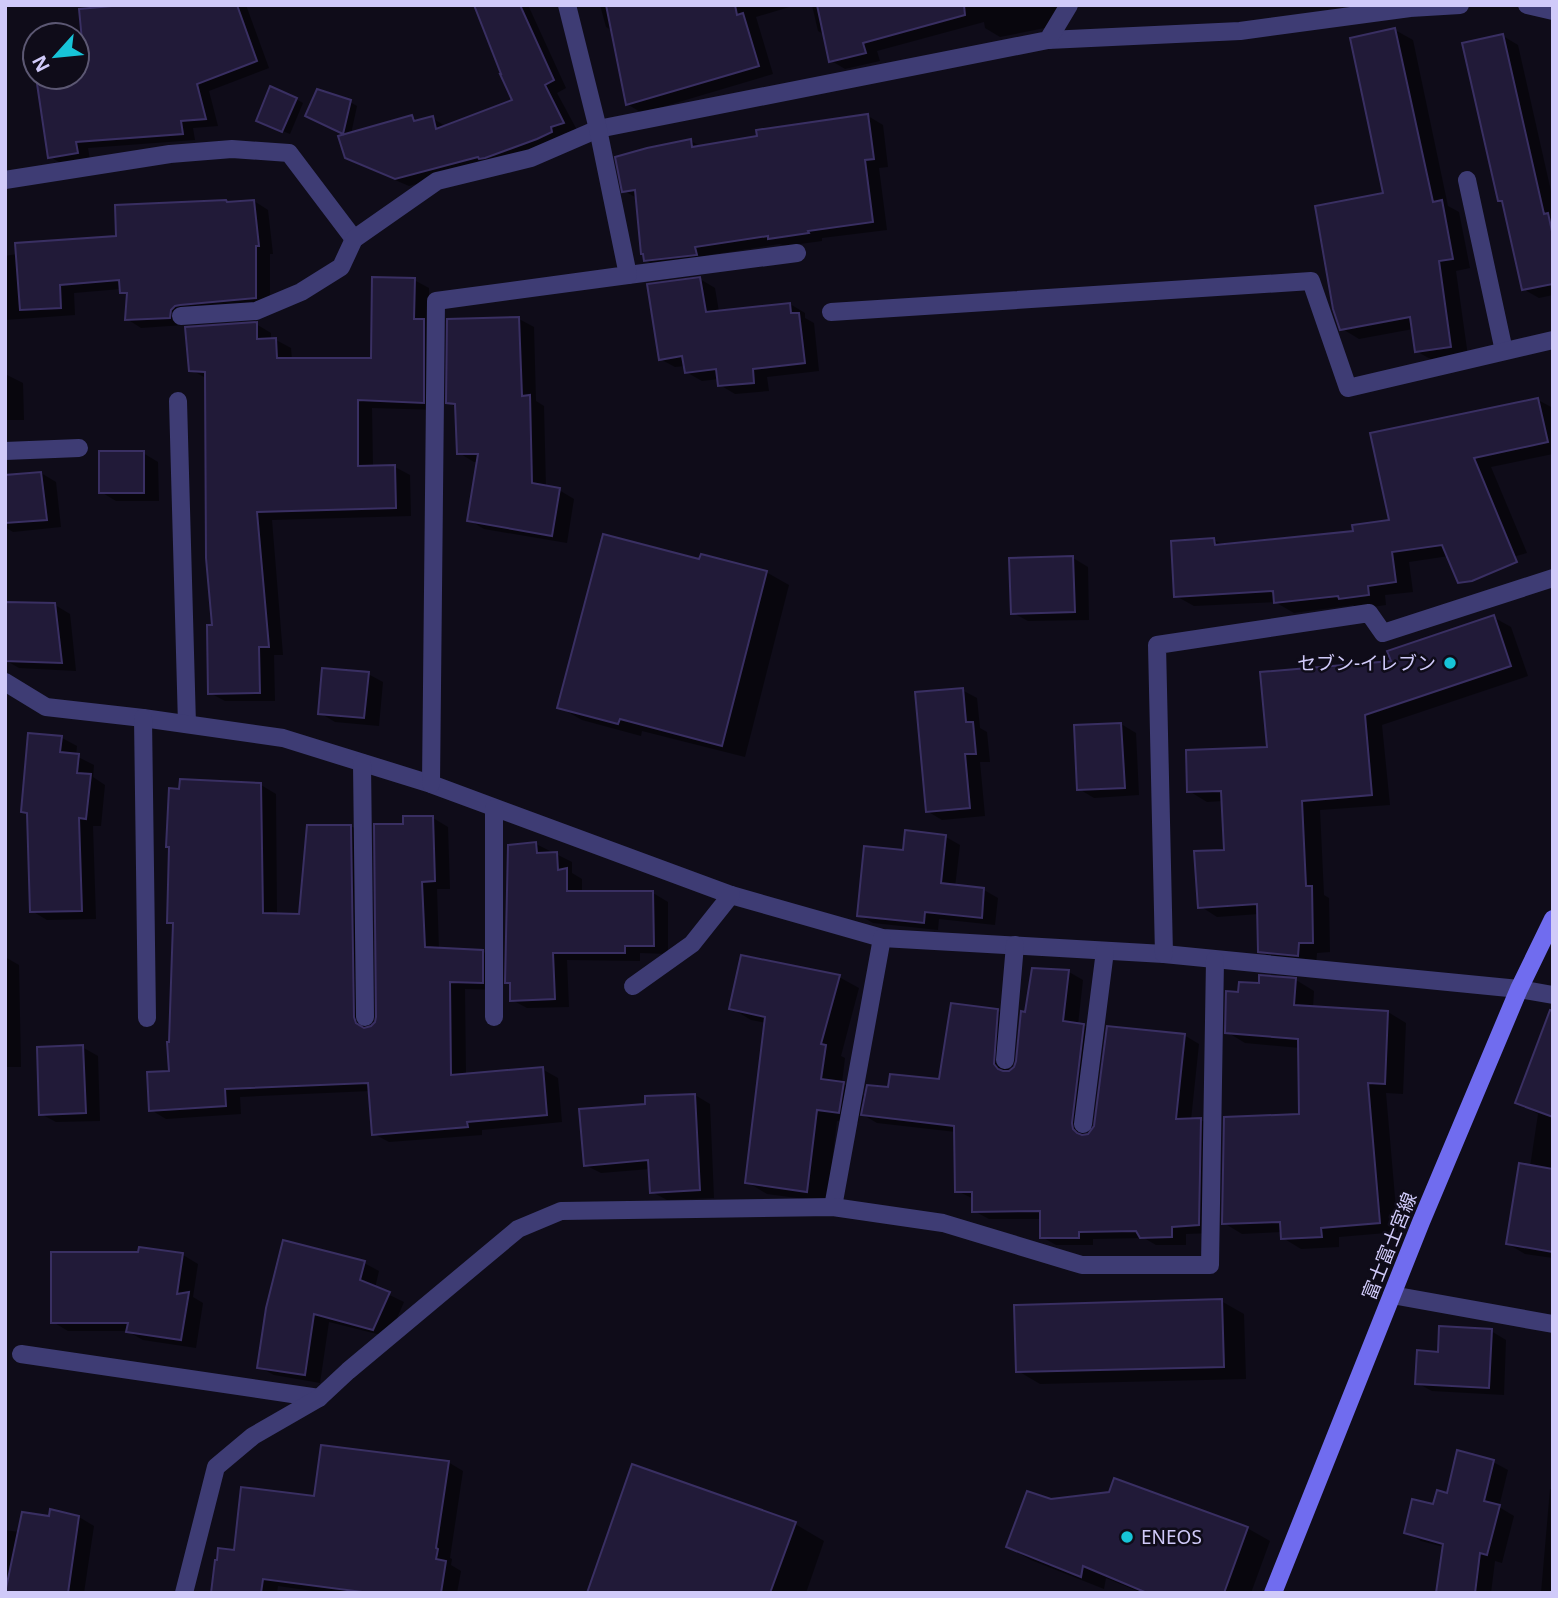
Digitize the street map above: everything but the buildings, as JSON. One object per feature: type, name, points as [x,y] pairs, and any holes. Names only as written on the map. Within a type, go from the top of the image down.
[{"type":"main road","name":"富士富士宮線","points":[[1273,1593],[1421,1222],[1518,989],[1553,919]]},
{"type":"street","points":[[567,5],[598,129],[628,275]]},
{"type":"street","points":[[1048,40],[1069,5]]},
{"type":"street","points":[[181,316],[256,311],[301,292],[341,267],[354,239],[437,181],[531,158],[598,129],[1048,40],[1240,31],[1410,8],[1460,5]]},
{"type":"street","points":[[1527,5],[1553,11]]},
{"type":"street","points":[[5,180],[170,154],[232,149],[289,153],[354,239]]},
{"type":"street","points":[[1466,180],[1504,351]]},
{"type":"street","points":[[431,785],[436,301],[797,253]]},
{"type":"street","points":[[831,312],[1311,281],[1348,388],[1553,340]]},
{"type":"street","points":[[178,401],[187,724]]},
{"type":"street","points":[[5,452],[79,447]]},
{"type":"street","points":[[1164,954],[1157,645],[1369,613],[1383,633],[1553,578]]},
{"type":"street","points":[[5,682],[46,707],[283,738],[431,785],[730,895],[882,938],[1164,954],[1518,989],[1553,995]]},
{"type":"street","points":[[143,718],[146,1018]]},
{"type":"street","points":[[362,763],[365,1017]]},
{"type":"street","points":[[494,808],[494,1017]]},
{"type":"street","points":[[632,986],[692,944],[730,895]]},
{"type":"street","points":[[834,1207],[882,938]]},
{"type":"street","points":[[1005,1060],[1015,945]]},
{"type":"street","points":[[1083,1124],[1105,951]]},
{"type":"street","points":[[184,1593],[216,1467],[253,1436],[319,1398],[518,1229],[562,1211],[834,1207],[943,1223],[1082,1265],[1210,1265],[1215,960]]},
{"type":"street","points":[[1392,1295],[1553,1324]]},
{"type":"street","points":[[21,1354],[319,1398]]},
{"type":"place","name":"セブン-イレブン","points":[[1450,663]]},
{"type":"place","name":"ENEOS","points":[[1127,1537]]}]
